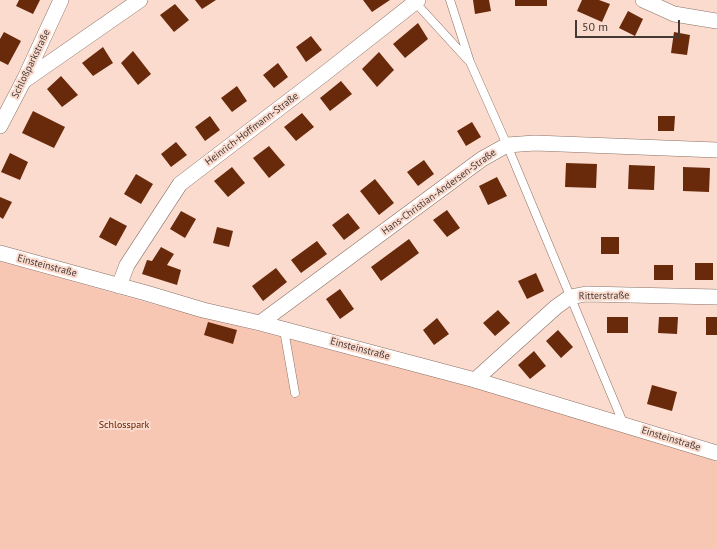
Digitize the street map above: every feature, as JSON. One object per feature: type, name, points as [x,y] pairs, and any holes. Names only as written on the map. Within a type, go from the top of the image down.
[{"type":"street","name":"Schloßparkstraße","points":[[0,126],[24,80],[61,0]]},
{"type":"street","points":[[24,80],[140,0]]},
{"type":"street","points":[[643,0],[674,14],[717,21]]},
{"type":"street","name":"Heinrich-Hoffmann-Straße","points":[[119,286],[127,265],[180,184],[324,74],[415,1]]},
{"type":"street","name":"Hans-Christian-Andersen-Straße","points":[[260,323],[482,159],[507,145],[535,143],[717,150]]},
{"type":"street","name":"Einsteinstraße","points":[[0,253],[203,310],[260,323],[475,380],[717,453]]},
{"type":"street","name":"Ritterstraße","points":[[475,380],[556,307],[570,297],[586,294],[717,297]]},
{"type":"lane","points":[[450,0],[470,62],[507,145],[624,425]]},
{"type":"lane","points":[[415,1],[470,62]]},
{"type":"lane","points":[[284,330],[295,393]]},
{"type":"green space","name":"Schlosspark","points":[[0,261],[149,303],[469,386],[717,460],[717,549],[0,549]]},
{"type":"building","points":[[19,0],[40,0],[33,14],[16,6]]},
{"type":"building","points":[[195,0],[216,0],[202,9]]},
{"type":"building","points":[[363,0],[390,0],[372,12]]},
{"type":"building","points":[[473,0],[489,0],[491,11],[475,14]]},
{"type":"building","points":[[515,0],[547,0],[547,6],[515,6]]},
{"type":"building","points":[[582,0],[599,0],[610,4],[602,22],[577,11]]},
{"type":"building","points":[[175,4],[189,20],[174,32],[160,15]]},
{"type":"building","points":[[628,11],[643,19],[635,36],[619,28]]},
{"type":"building","points":[[418,23],[428,39],[405,58],[393,44]]},
{"type":"building","points":[[4,32],[21,41],[8,65],[0,61],[0,39]]},
{"type":"building","points":[[674,32],[690,35],[687,55],[671,53]]},
{"type":"building","points":[[311,36],[322,50],[306,62],[296,47]]},
{"type":"building","points":[[103,47],[113,63],[93,76],[82,63]]},
{"type":"building","points":[[133,51],[151,74],[138,85],[121,63]]},
{"type":"building","points":[[379,52],[394,70],[377,87],[362,69]]},
{"type":"building","points":[[278,63],[288,77],[274,88],[263,75]]},
{"type":"building","points":[[61,76],[78,95],[62,107],[47,89]]},
{"type":"building","points":[[341,81],[352,94],[330,111],[320,98]]},
{"type":"building","points":[[237,86],[247,101],[232,112],[221,98]]},
{"type":"building","points":[[33,111],[65,127],[54,148],[22,133]]},
{"type":"building","points":[[302,113],[314,127],[296,141],[284,127]]},
{"type":"building","points":[[210,116],[220,130],[205,141],[195,127]]},
{"type":"building","points":[[658,116],[675,116],[674,131],[658,131]]},
{"type":"building","points":[[472,122],[481,137],[466,146],[457,131]]},
{"type":"building","points":[[176,142],[187,155],[171,167],[161,154]]},
{"type":"building","points":[[269,146],[285,165],[269,178],[253,158]]},
{"type":"building","points":[[10,153],[28,162],[20,180],[1,172]]},
{"type":"building","points":[[424,160],[434,174],[418,186],[407,172]]},
{"type":"building","points":[[566,163],[597,164],[596,188],[565,187]]},
{"type":"building","points":[[629,165],[655,166],[654,190],[628,189]]},
{"type":"building","points":[[232,167],[245,183],[228,197],[214,181]]},
{"type":"building","points":[[683,167],[710,168],[709,192],[683,191]]},
{"type":"building","points":[[136,174],[153,184],[141,204],[124,194]]},
{"type":"building","points":[[497,177],[507,196],[488,205],[479,186]]},
{"type":"building","points":[[375,179],[394,203],[379,215],[360,191]]},
{"type":"building","points":[[0,197],[12,202],[3,219],[0,217]]},
{"type":"building","points":[[447,210],[460,228],[447,237],[433,220]]},
{"type":"building","points":[[181,211],[196,219],[185,238],[170,229]]},
{"type":"building","points":[[348,213],[360,228],[344,240],[332,225]]},
{"type":"building","points":[[110,217],[127,226],[116,246],[99,237]]},
{"type":"building","points":[[217,227],[233,231],[229,247],[213,243]]},
{"type":"building","points":[[601,237],[619,237],[619,254],[601,254]]},
{"type":"building","points":[[409,239],[419,253],[381,281],[371,267]]},
{"type":"building","points":[[317,241],[327,254],[301,273],[291,260]]},
{"type":"building","points":[[161,247],[174,254],[167,265],[181,270],[177,285],[142,274],[147,260],[152,261]]},
{"type":"building","points":[[695,263],[713,263],[713,280],[695,280]]},
{"type":"building","points":[[654,265],[673,265],[673,280],[654,280]]},
{"type":"building","points":[[276,268],[287,282],[263,301],[252,286]]},
{"type":"building","points":[[536,273],[544,291],[527,299],[518,281]]},
{"type":"building","points":[[340,289],[354,309],[340,319],[326,299]]},
{"type":"building","points":[[498,310],[510,323],[495,336],[483,323]]},
{"type":"building","points":[[607,317],[628,317],[628,333],[607,333]]},
{"type":"building","points":[[659,317],[678,317],[677,334],[658,333]]},
{"type":"building","points":[[706,317],[717,317],[717,335],[706,335]]},
{"type":"building","points":[[437,318],[449,334],[434,345],[423,330]]},
{"type":"building","points":[[208,322],[237,330],[233,344],[204,335]]},
{"type":"building","points":[[558,330],[573,347],[561,358],[546,341]]},
{"type":"building","points":[[534,351],[546,366],[530,379],[518,365]]},
{"type":"building","points":[[652,385],[677,392],[672,411],[647,404]]}]
